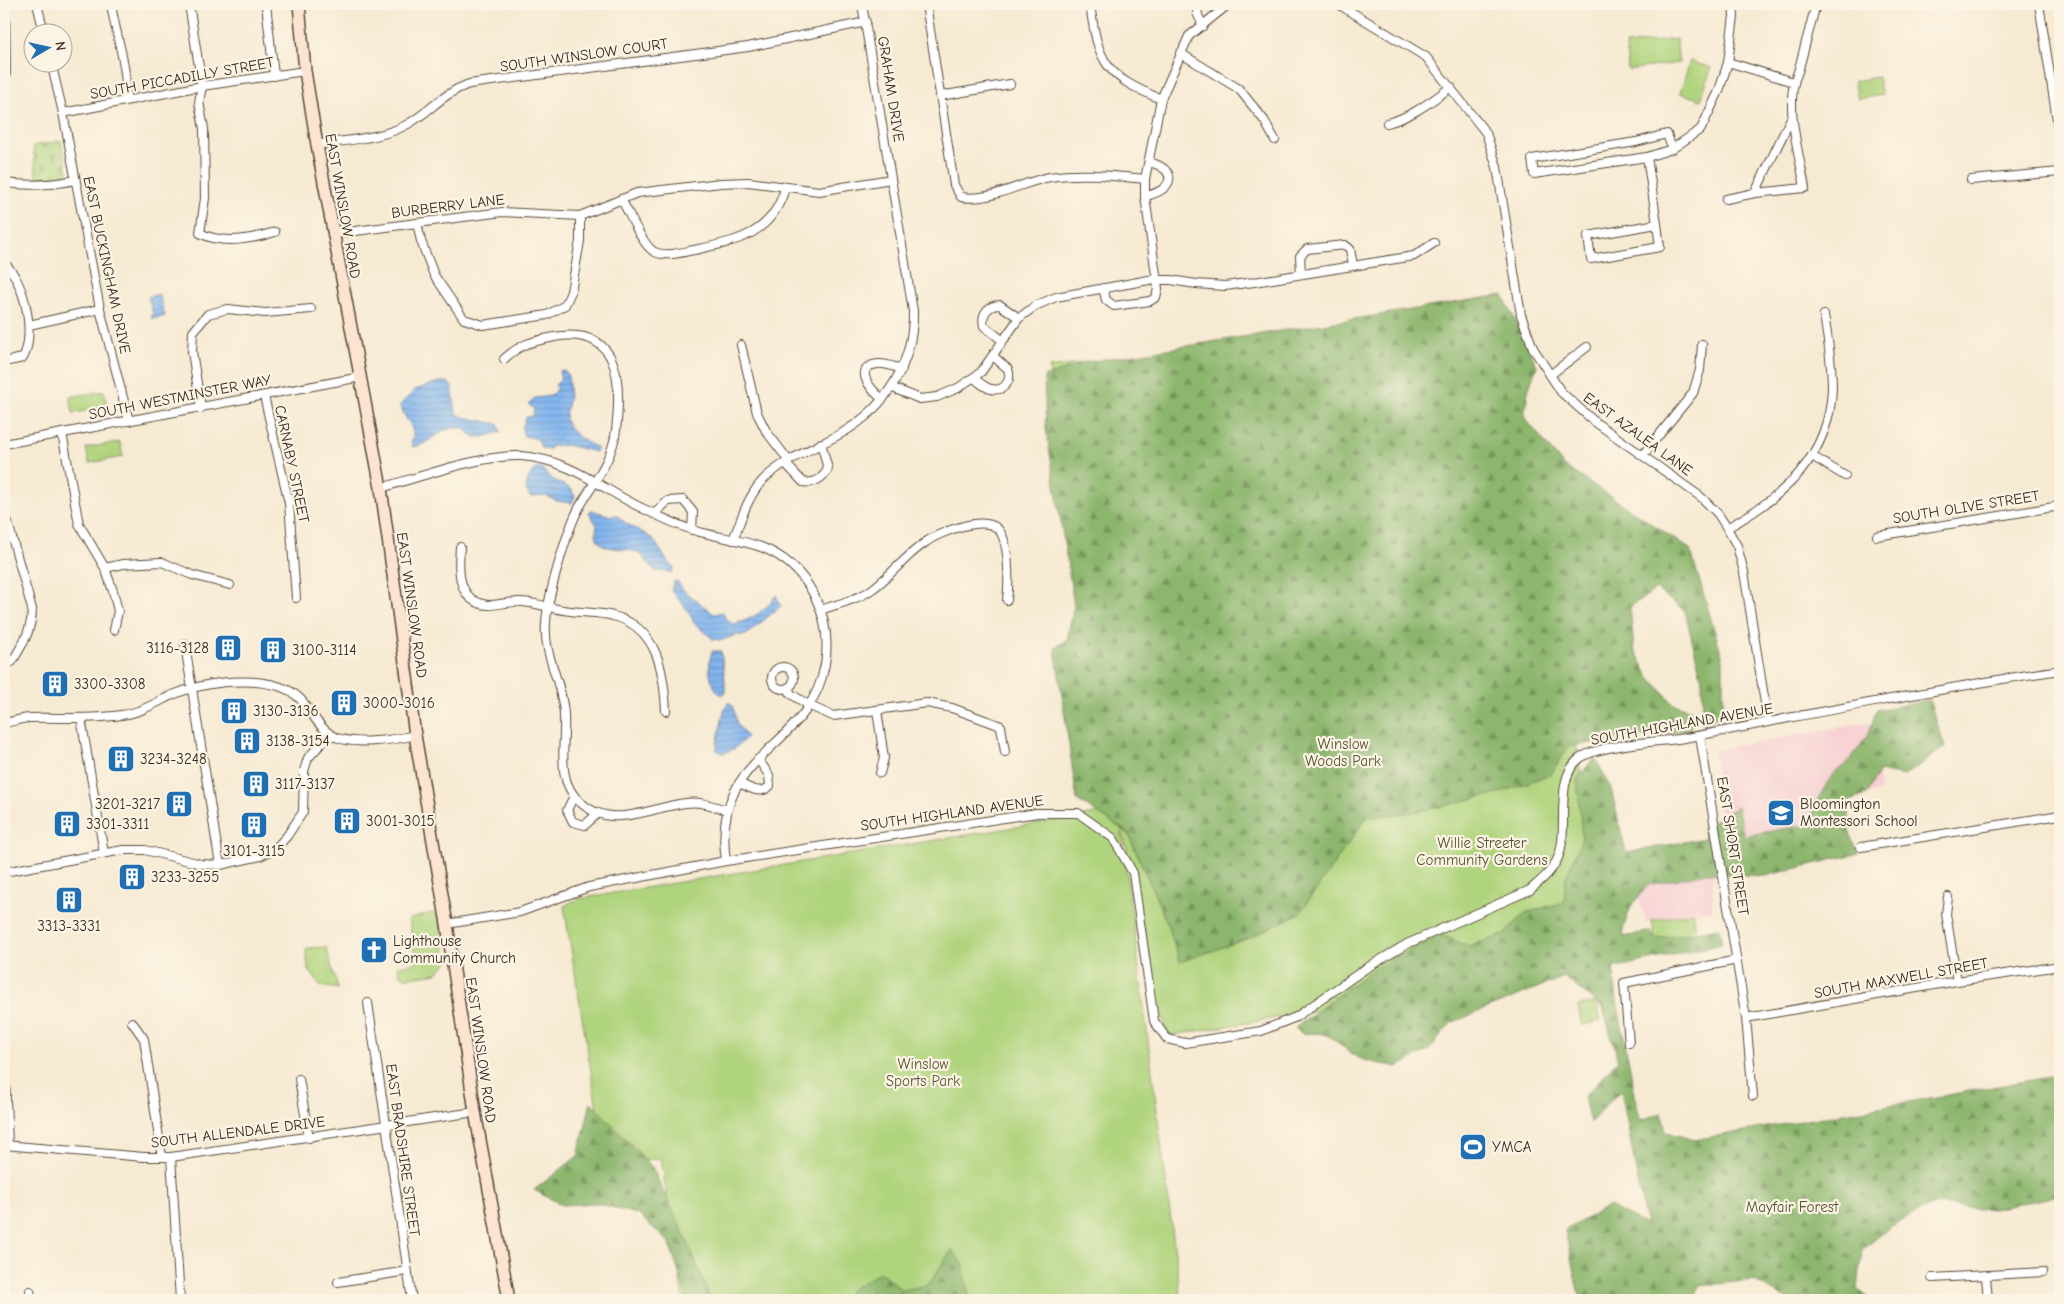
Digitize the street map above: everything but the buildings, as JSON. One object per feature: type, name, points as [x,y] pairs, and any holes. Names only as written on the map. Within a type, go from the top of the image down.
[{"type":"main road","name":"EAST WINSLOW ROAD","points":[[299,4],[305,71],[332,234],[380,488],[415,735],[447,924],[475,1112],[509,1300]]},
{"type":"street","points":[[4,81],[6,73],[5,4]]},
{"type":"street","points":[[37,4],[42,22]]},
{"type":"street","points":[[111,4],[118,30],[127,84],[126,100]]},
{"type":"street","points":[[189,4],[202,86],[199,102],[204,129],[205,198],[200,233],[212,239],[256,238],[275,232]]},
{"type":"street","points":[[266,4],[274,76]]},
{"type":"street","name":"GRAHAM DRIVE","points":[[733,540],[756,490],[771,473],[821,443],[843,433],[870,413],[893,388],[902,369],[911,340],[913,311],[862,4]]},
{"type":"street","points":[[926,4],[954,185],[961,197],[974,198],[1035,180],[1068,175],[1098,174],[1145,179]]},
{"type":"street","points":[[1090,4],[1094,34],[1100,54],[1111,70],[1122,82],[1161,99]]},
{"type":"street","points":[[1200,4],[1197,13],[1203,26]]},
{"type":"street","points":[[1103,288],[1106,300],[1111,305],[1118,306],[1154,300],[1158,293],[1145,196],[1145,179],[1161,99],[1189,36],[1229,4]]},
{"type":"street","name":"EAST AZALEA LANE","points":[[1338,4],[1418,50],[1434,65],[1481,125],[1492,148],[1518,304],[1531,343],[1561,392],[1581,412],[1710,504],[1728,528],[1737,546],[1744,572],[1768,722]]},
{"type":"street","points":[[1672,149],[1667,134],[1636,142],[1532,159],[1534,174],[1647,157],[1672,149],[1701,129],[1719,90],[1728,62],[1734,16],[1733,4]]},
{"type":"street","points":[[2039,4],[2060,138]]},
{"type":"street","points":[[1726,199],[1755,193],[1805,188],[1792,116],[1793,82],[1798,72],[1815,8]]},
{"type":"street","name":"SOUTH WINSLOW COURT","points":[[317,145],[398,129],[417,118],[444,96],[469,84],[748,47],[866,22]]},
{"type":"street","points":[[1180,53],[1239,89],[1264,120],[1275,140]]},
{"type":"street","points":[[1728,62],[1793,82]]},
{"type":"street","name":"SOUTH PICCADILLY STREET","points":[[63,112],[202,86],[305,71]]},
{"type":"street","name":"EAST BUCKINGHAM DRIVE","points":[[53,72],[63,112],[100,309],[129,422]]},
{"type":"street","points":[[940,96],[1010,84]]},
{"type":"street","points":[[1387,122],[1403,119],[1451,87]]},
{"type":"street","points":[[1755,193],[1792,116]]},
{"type":"street","points":[[1647,157],[1658,224],[1660,247],[1591,259],[1588,236],[1658,224]]},
{"type":"street","points":[[1145,196],[1163,190],[1169,181],[1169,176],[1162,167],[1149,162]]},
{"type":"street","points":[[1971,180],[2060,172]]},
{"type":"street","name":"BURBERRY LANE","points":[[332,234],[502,212],[580,216],[637,193],[736,182],[819,190],[891,179]]},
{"type":"street","points":[[4,183],[20,185],[61,184],[75,180]]},
{"type":"street","points":[[621,199],[647,244],[655,252],[669,255],[728,243],[758,230],[776,212],[786,188]]},
{"type":"street","points":[[417,223],[421,241],[434,275],[464,319],[483,325],[547,315],[565,305],[571,292],[580,241],[580,216]]},
{"type":"street","points":[[893,388],[915,398],[927,399],[948,393],[974,378],[993,356],[1018,318],[1035,306],[1051,299],[1103,288],[1157,280],[1225,286],[1414,256],[1434,243]]},
{"type":"street","points":[[1301,274],[1300,256],[1308,249],[1345,245],[1351,252],[1353,266]]},
{"type":"street","points":[[4,263],[10,268],[17,281],[29,325],[28,350],[23,358],[4,362]]},
{"type":"street","points":[[1002,340],[984,326],[983,315],[986,310],[1000,305],[1018,318]]},
{"type":"street","points":[[201,408],[192,352],[192,332],[208,314],[228,308],[265,314],[311,309]]},
{"type":"street","points":[[29,325],[100,309]]},
{"type":"street","points":[[1728,528],[1760,510],[1782,493],[1799,475],[1812,456],[1824,428],[1832,389],[1830,356],[1824,316]]},
{"type":"street","points":[[504,359],[518,346],[528,342],[567,335],[588,337],[606,349],[617,373],[617,423],[611,451],[573,522],[548,607],[546,645],[564,705],[564,770],[570,790],[574,796],[597,814],[619,818],[693,802],[705,803],[727,810]]},
{"type":"street","points":[[1643,455],[1693,394],[1700,370],[1702,344]]},
{"type":"street","points":[[741,345],[757,413],[766,431],[803,482],[814,482],[820,479],[828,469],[828,463],[821,443]]},
{"type":"street","points":[[1550,375],[1587,347]]},
{"type":"street","points":[[974,378],[989,389],[997,390],[1005,386],[1009,379],[1008,369],[993,356]]},
{"type":"street","points":[[883,399],[868,388],[865,380],[867,370],[879,364],[902,369]]},
{"type":"street","name":"SOUTH WESTMINSTER WAY","points":[[4,444],[360,377]]},
{"type":"street","name":"CARNABY STREET","points":[[264,396],[289,504],[296,598]]},
{"type":"street","points":[[62,433],[79,524],[104,568],[118,611],[114,630]]},
{"type":"street","points":[[380,488],[478,461],[518,456],[560,463],[654,514],[692,530],[760,547],[787,562],[808,584],[825,622],[827,650],[822,676],[810,706],[800,720],[758,759],[738,783],[727,810],[723,827],[726,861]]},
{"type":"street","points":[[1812,456],[1845,476]]},
{"type":"street","points":[[654,514],[668,501],[683,500],[693,512],[692,530]]},
{"type":"street","name":"SOUTH OLIVE STREET","points":[[1877,536],[2060,506]]},
{"type":"street","points":[[4,509],[32,608],[32,622],[28,636],[12,662]]},
{"type":"street","points":[[821,610],[872,590],[915,549],[936,535],[957,528],[992,523],[1002,536],[1010,582],[1007,600]]},
{"type":"street","points":[[460,547],[460,581],[471,597],[488,605],[525,602],[612,616],[629,622],[641,631],[651,643],[659,658],[665,691],[666,711]]},
{"type":"street","points":[[104,568],[123,564],[162,562],[192,575],[230,585]]},
{"type":"street","points":[[185,646],[220,865]]},
{"type":"street","name":"SOUTH HIGHLAND AVENUE","points":[[447,924],[520,912],[589,887],[726,861],[1038,813],[1078,813],[1113,838],[1133,873],[1154,1021],[1167,1039],[1185,1043],[1261,1031],[1296,1017],[1365,969],[1407,944],[1530,890],[1546,876],[1558,859],[1562,839],[1566,782],[1572,766],[1580,757],[1601,750],[1700,736],[1768,722],[2060,670]]},
{"type":"street","points":[[4,723],[28,718],[81,718],[122,715],[147,709],[191,689],[236,682],[260,682],[298,695],[330,734],[348,741],[398,739],[415,735]]},
{"type":"street","points":[[788,688],[791,694],[810,706],[832,716],[927,703],[952,708],[1001,726],[1005,752]]},
{"type":"street","points":[[877,710],[884,758],[880,773]]},
{"type":"street","points":[[81,718],[104,853]]},
{"type":"street","points":[[4,872],[123,850],[146,850],[201,864],[220,865],[260,856],[276,848],[288,836],[303,812],[304,772],[308,758],[330,734]]},
{"type":"street","name":"EAST SHORT STREET","points":[[1700,736],[1746,1018],[1753,1096]]},
{"type":"street","points":[[738,783],[759,791],[770,786],[769,776],[758,759]]},
{"type":"street","points":[[574,796],[567,810],[573,822],[585,825],[597,814]]},
{"type":"street","points":[[1861,847],[2060,815]]},
{"type":"street","points":[[1948,897],[1946,914],[1957,982]]},
{"type":"street","points":[[1629,1044],[1624,983],[1737,960]]},
{"type":"street","name":"SOUTH MAXWELL STREET","points":[[1746,1018],[2060,966]]},
{"type":"street","name":"EAST BRADSHIRE STREET","points":[[368,1003],[412,1300]]},
{"type":"street","points":[[132,1022],[144,1040],[162,1157]]},
{"type":"street","points":[[4,1056],[6,1145]]},
{"type":"street","points":[[299,1079],[309,1138]]},
{"type":"street","name":"SOUTH ALLENDALE DRIVE","points":[[6,1145],[144,1157],[171,1157],[385,1127],[475,1112]]},
{"type":"street","points":[[171,1157],[180,1300]]},
{"type":"street","points":[[338,1282],[407,1270]]},
{"type":"street","points":[[1932,1278],[1986,1277],[2043,1272]]},
{"type":"street","points":[[1986,1277],[1988,1300]]},
{"type":"street","points":[[30,1291],[32,1300]]},
{"type":"shaded area","name":"Bloomington Montessori School","points":[[1869,722],[1880,791],[1840,801],[1843,825],[1713,873],[1712,910],[1646,923],[1637,891],[1658,877],[1724,857],[1714,750]]},
{"type":"green space","points":[[1676,39],[1679,63],[1628,70],[1626,45]]},
{"type":"green space","points":[[1690,61],[1711,68],[1701,100],[1680,93]]},
{"type":"green space","points":[[1878,77],[1882,95],[1858,99],[1854,81]]},
{"type":"green space","points":[[61,141],[68,172],[66,175],[37,180],[33,146]]},
{"type":"green space","name":"Winslow Woods Park","points":[[1503,295],[1537,366],[1528,391],[1524,417],[1564,466],[1690,549],[1723,659],[1723,713],[1703,725],[1702,680],[1685,611],[1656,589],[1630,607],[1634,648],[1649,677],[1674,704],[1694,711],[1690,730],[1569,746],[1551,774],[1499,793],[1420,811],[1366,818],[1300,913],[1249,938],[1180,962],[1166,921],[1128,833],[1077,800],[1055,648],[1067,640],[1074,605],[1046,428],[1044,377],[1087,362]]},
{"type":"green space","points":[[1505,298],[1611,963],[1167,1036],[1120,819],[1181,1300],[683,1300],[661,1158],[606,1164],[564,906],[577,899],[1119,810],[1049,368]]},
{"type":"green space","points":[[104,391],[107,407],[73,413],[70,397]]},
{"type":"green space","points":[[120,442],[123,457],[89,463],[86,448]]},
{"type":"green space","name":"Mayfair Forest","points":[[1929,700],[1945,747],[1904,776],[1879,771],[1866,795],[1847,802],[1851,838],[1859,853],[1765,876],[1706,873],[1648,885],[1631,906],[1623,929],[1624,937],[1651,931],[1655,939],[1719,928],[1722,944],[1613,968],[1617,1001],[1640,1120],[1662,1113],[1666,1132],[1694,1140],[2060,1075],[2060,1199],[2053,1197],[1993,1209],[1933,1204],[1890,1227],[1862,1250],[1858,1289],[1870,1300],[1788,1300],[1753,1280],[1699,1286],[1693,1300],[1580,1300],[1565,1230],[1609,1206],[1646,1225],[1621,1090],[1590,1123],[1584,1097],[1618,1060],[1603,1008],[1564,977],[1451,1023],[1430,1049],[1398,1067],[1361,1059],[1327,1036],[1313,1033],[1303,1034],[1295,1028],[1374,968],[1441,935],[1468,946],[1504,935],[1525,913],[1564,902],[1566,877],[1582,839],[1577,779],[1595,757],[1611,789],[1626,853],[1705,838],[1702,829],[1737,807],[1744,836],[1810,824],[1817,800],[1833,774],[1847,764],[1866,738],[1877,710]]},
{"type":"green space","points":[[1693,912],[1697,932],[1656,940],[1652,921]]},
{"type":"green space","points":[[433,913],[440,918],[447,963],[437,973],[405,978],[400,974],[398,966],[416,963],[409,919]]},
{"type":"green space","points":[[326,947],[338,989],[321,986],[308,969],[306,950],[308,948]]},
{"type":"green space","points":[[1596,1002],[1601,1021],[1582,1025],[1578,1006]]},
{"type":"green space","points":[[591,1102],[652,1167],[688,1243],[710,1298],[713,1300],[688,1300],[669,1242],[639,1215],[597,1203],[562,1205],[534,1190],[578,1156]]},
{"type":"green space","points":[[952,1250],[963,1263],[970,1300],[844,1300],[850,1290],[880,1272],[903,1290],[928,1285]]},
{"type":"water","points":[[159,294],[165,316],[152,319],[151,315],[153,314],[148,297]]},
{"type":"water","points":[[563,370],[567,373],[569,388],[565,415],[566,422],[581,438],[598,449],[596,452],[566,445],[551,446],[549,450],[541,448],[538,439],[524,436],[522,429],[526,417],[533,416],[534,409],[528,404],[535,398],[551,396],[557,388],[555,385],[561,380],[559,371]]},
{"type":"water","points":[[438,382],[448,382],[452,387],[456,413],[463,417],[498,424],[501,432],[483,437],[473,437],[464,428],[448,429],[413,447],[411,443],[413,437],[412,428],[400,405],[415,390]]},
{"type":"water","points":[[537,467],[543,469],[550,478],[571,489],[575,497],[572,503],[557,501],[546,496],[530,497],[526,490],[528,478]]},
{"type":"water","points":[[591,510],[611,516],[617,515],[626,523],[651,538],[674,567],[672,572],[655,571],[639,553],[603,545],[598,541],[596,534],[597,525],[589,513]]},
{"type":"water","points":[[677,581],[683,590],[714,614],[723,612],[725,618],[732,624],[745,621],[757,614],[768,606],[776,595],[781,606],[746,635],[737,635],[722,640],[713,639],[694,623],[689,612],[671,590],[674,582]]},
{"type":"water","points":[[712,651],[721,651],[725,693],[721,695],[714,686],[710,674],[710,656]]},
{"type":"water","points":[[729,702],[733,706],[737,724],[747,737],[734,749],[723,753],[717,750],[717,744],[724,710]]},
{"type":"place","name":"3116-3128","points":[[228,648]]},
{"type":"place","name":"3100-3114","points":[[273,650]]},
{"type":"place","name":"3300-3308","points":[[55,684]]},
{"type":"place","name":"3000-3016","points":[[344,703]]},
{"type":"place","name":"3130-3136","points":[[234,711]]},
{"type":"place","name":"3138-3154","points":[[247,741]]},
{"type":"place","name":"3234-3248","points":[[121,759]]},
{"type":"place","name":"3117-3137","points":[[256,784]]},
{"type":"place","name":"3201-3217","points":[[179,804]]},
{"type":"place","name":"Bloomington Montessori School","points":[[1781,813]]},
{"type":"place","name":"3001-3015","points":[[347,821]]},
{"type":"place","name":"3301-3311","points":[[67,824]]},
{"type":"place","name":"3101-3115","points":[[254,825]]},
{"type":"place","name":"3233-3255","points":[[132,877]]},
{"type":"place","name":"3313-3331","points":[[69,900]]},
{"type":"place","name":"Lighthouse Community Church","points":[[374,950]]},
{"type":"place","name":"YMCA","points":[[1473,1147]]},
{"type":"park label","name":"Willie Streeter Community Gardens","points":[[1482,852]]},
{"type":"park label","name":"Winslow Sports Park","points":[[923,1072]]}]
